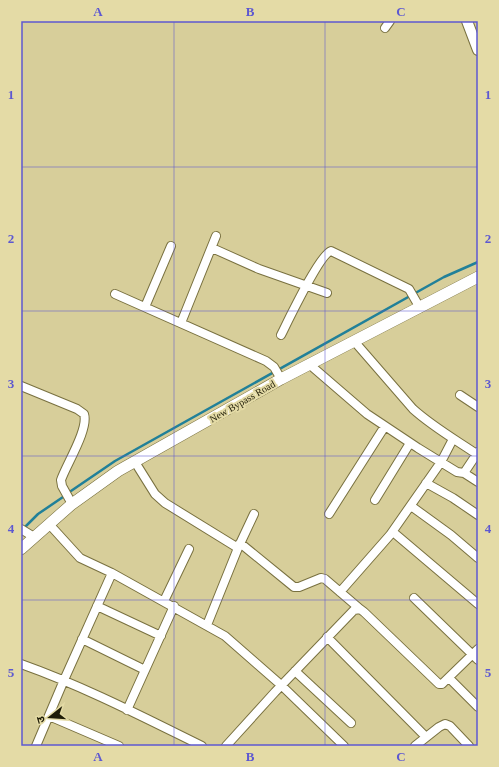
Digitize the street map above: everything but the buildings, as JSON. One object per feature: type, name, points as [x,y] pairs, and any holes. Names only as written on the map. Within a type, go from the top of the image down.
[{"type":"main road","name":"New Bypass Road","points":[[21,549],[26,533],[49,524],[72,504],[101,483],[278,373],[309,364],[478,277]]},
{"type":"street","points":[[468,21],[478,50]]},
{"type":"street","points":[[181,323],[216,236]]},
{"type":"street","points":[[145,307],[171,246]]},
{"type":"street","points":[[212,248],[259,269],[327,293]]},
{"type":"street","points":[[281,335],[326,254],[331,251],[406,288],[412,294],[420,308]]},
{"type":"street","points":[[115,294],[266,361],[278,373]]},
{"type":"street","points":[[354,341],[413,409],[453,439],[478,453],[464,473]]},
{"type":"street","points":[[309,364],[356,405],[385,426],[441,462],[458,472],[464,473],[478,482]]},
{"type":"street","points":[[21,386],[77,409],[84,414],[85,421],[79,440],[60,480],[72,504]]},
{"type":"street","points":[[460,395],[478,407]]},
{"type":"street","points":[[329,514],[385,426]]},
{"type":"street","points":[[340,592],[393,532],[441,462],[453,439]]},
{"type":"street","points":[[375,500],[410,443]]},
{"type":"street","points":[[135,462],[155,494],[165,503],[239,546],[294,587],[299,587],[321,578],[328,581],[360,609],[436,682],[442,684],[476,655],[414,598]]},
{"type":"street","points":[[426,483],[453,498],[478,515]]},
{"type":"street","points":[[411,506],[451,535],[478,558]]},
{"type":"street","points":[[207,625],[239,546],[254,514]]},
{"type":"street","points":[[49,524],[80,558],[174,606],[232,641],[282,685],[344,746]]},
{"type":"street","points":[[393,532],[478,604]]},
{"type":"street","points":[[164,601],[189,550]]},
{"type":"street","points":[[36,746],[112,573]]},
{"type":"street","points":[[97,606],[161,636]]},
{"type":"street","points":[[127,710],[174,606]]},
{"type":"street","points":[[226,746],[327,637],[354,610],[360,609]]},
{"type":"street","points":[[327,637],[426,737]]},
{"type":"street","points":[[82,640],[145,670]]},
{"type":"street","points":[[21,664],[64,680],[202,746]]},
{"type":"street","points":[[296,671],[352,723]]},
{"type":"street","points":[[449,678],[478,707]]},
{"type":"street","points":[[49,716],[119,746]]},
{"type":"street","points":[[414,746],[439,727],[447,724],[469,746]]},
{"type":"waterway","points":[[68,493],[115,461],[444,277],[478,262]]},
{"type":"waterway","points":[[23,529],[38,514],[63,497]]}]
